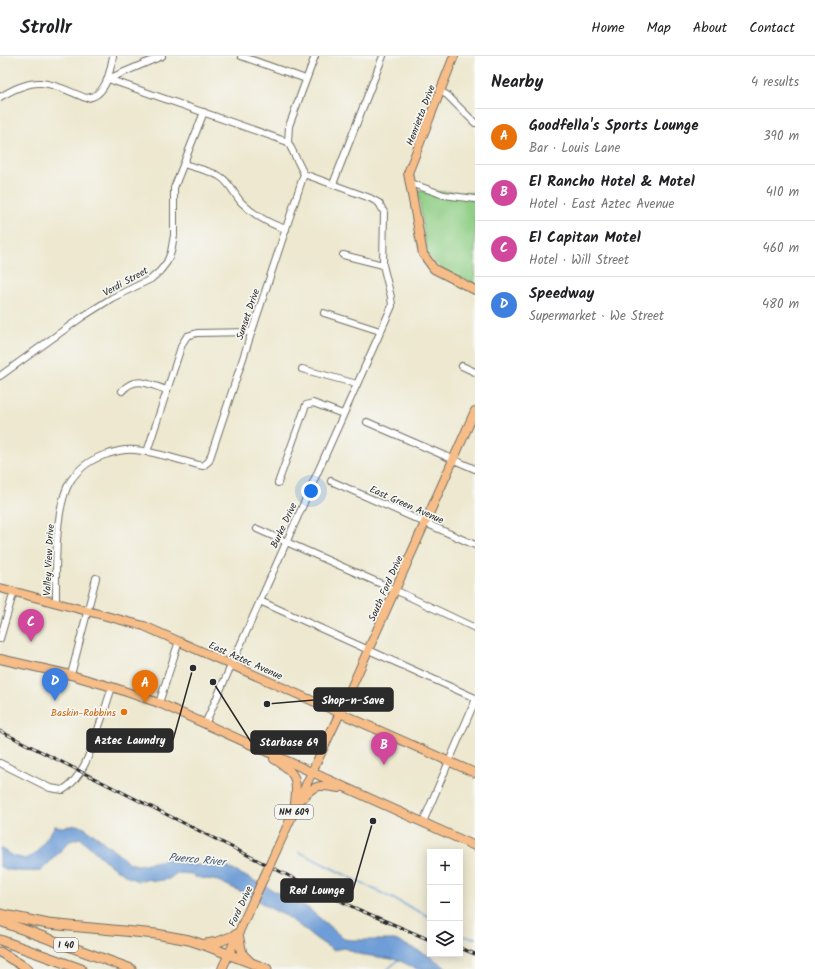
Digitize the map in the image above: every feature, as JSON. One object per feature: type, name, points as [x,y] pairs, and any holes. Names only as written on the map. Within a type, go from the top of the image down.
[{"type":"highway","points":[[0,914],[48,924],[156,934],[211,944],[226,940],[240,930]]},
{"type":"highway","name":"I 40","points":[[0,921],[132,969]]},
{"type":"highway","points":[[240,930],[242,954],[246,960],[263,968]]},
{"type":"highway","name":"I 40","points":[[0,940],[81,969]]},
{"type":"highway","points":[[189,940],[263,968]]},
{"type":"highway","points":[[0,952],[28,969]]},
{"type":"main road","name":"Henrietta Drive","points":[[454,56],[408,173],[423,254],[434,269],[475,290]]},
{"type":"main road","name":"South Ford Drive","points":[[312,772],[340,713],[475,411]]},
{"type":"main road","name":"East Aztec Avenue","points":[[0,588],[144,626],[475,773]]},
{"type":"main road","points":[[0,659],[71,675],[112,687],[159,704],[475,846]]},
{"type":"main road","points":[[233,736],[277,762],[293,775],[296,779],[297,787],[294,811]]},
{"type":"main road","name":"NM 609","points":[[294,811],[312,772]]},
{"type":"main road","points":[[294,811],[308,792],[314,787],[321,786],[341,788],[365,796]]},
{"type":"main road","name":"Ford Drive","points":[[222,969],[294,811]]},
{"type":"street","points":[[0,97],[31,84],[41,83],[52,85],[86,98],[93,98],[98,95],[108,79],[113,56]]},
{"type":"street","points":[[108,79],[162,56]]},
{"type":"street","points":[[242,56],[306,79]]},
{"type":"street","points":[[304,174],[288,142],[289,126],[315,56]]},
{"type":"street","points":[[334,184],[383,56]]},
{"type":"street","points":[[108,79],[288,142]]},
{"type":"street","points":[[440,91],[447,95],[475,123]]},
{"type":"street","name":"Verdi Street","points":[[0,376],[82,317],[112,298],[151,279],[167,262],[171,252],[174,235],[174,188],[204,112]]},
{"type":"street","points":[[184,164],[220,176],[241,202],[253,213],[273,225],[286,229]]},
{"type":"street","name":"Burke Drive","points":[[205,724],[392,306],[383,265],[384,212],[379,203],[334,184],[304,174]]},
{"type":"street","name":"Sunset Drive","points":[[209,461],[304,174]]},
{"type":"street","points":[[410,182],[444,195],[475,199]]},
{"type":"street","points":[[343,255],[383,265]]},
{"type":"street","points":[[324,314],[380,330]]},
{"type":"street","points":[[147,452],[182,344],[187,336],[198,333],[252,332]]},
{"type":"street","points":[[462,366],[475,372]]},
{"type":"street","points":[[302,369],[357,384]]},
{"type":"street","points":[[122,391],[134,382],[142,382],[167,390]]},
{"type":"street","points":[[278,483],[306,406],[313,403],[343,414]]},
{"type":"street","points":[[367,422],[475,469]]},
{"type":"street","name":"Valley View Drive","points":[[56,603],[57,538],[62,505],[70,481],[84,465],[103,455],[124,450],[147,452],[203,466],[209,461]]},
{"type":"street","name":"East Green Avenue","points":[[331,481],[475,546]]},
{"type":"street","points":[[257,529],[395,590],[475,628]]},
{"type":"street","points":[[71,675],[96,578]]},
{"type":"street","points":[[0,639],[14,591]]},
{"type":"street","points":[[260,601],[475,698]]},
{"type":"street","points":[[159,704],[179,641]]},
{"type":"street","points":[[0,763],[50,788],[63,790],[73,782],[90,750],[112,687]]},
{"type":"street","points":[[423,822],[475,701]]},
{"type":"green space","points":[[418,191],[475,193],[475,284],[441,268],[427,255]]},
{"type":"water","points":[[77,825],[83,827],[129,863],[138,865],[173,858],[187,864],[227,867],[308,908],[344,939],[395,940],[427,955],[427,957],[431,957],[448,969],[417,969],[398,960],[358,954],[344,948],[333,950],[288,917],[248,895],[218,881],[195,877],[192,874],[177,873],[169,879],[155,881],[146,879],[138,881],[128,877],[111,866],[80,838],[70,841],[41,871],[20,871],[0,867],[0,848],[13,856],[26,859],[36,853],[55,826],[63,827]]},
{"type":"waterway","points":[[299,852],[427,916]]},
{"type":"waterway","points":[[463,936],[475,938]]},
{"type":"waterway","points":[[388,969],[398,960]]},
{"type":"railway","points":[[0,731],[307,885],[355,908],[427,939]]},
{"type":"railway","points":[[463,949],[475,954]]},
{"type":"place","name":"El Capitan Motel","points":[[31,642]]},
{"type":"place","name":"Aztec Laundry","points":[[193,668]]},
{"type":"place","name":"Starbase 69","points":[[213,682]]},
{"type":"place","name":"Speedway","points":[[55,701]]},
{"type":"place","name":"Goodfella's Sports Lounge","points":[[145,703]]},
{"type":"place","name":"Shop-n-Save","points":[[267,704]]},
{"type":"place","name":"Baskin-Robbins","points":[[124,712]]},
{"type":"place","name":"El Rancho Hotel & Motel","points":[[384,765]]},
{"type":"place","name":"Red Lounge","points":[[373,821]]},
{"type":"water label","name":"Puerco River","points":[[197,859]]}]
